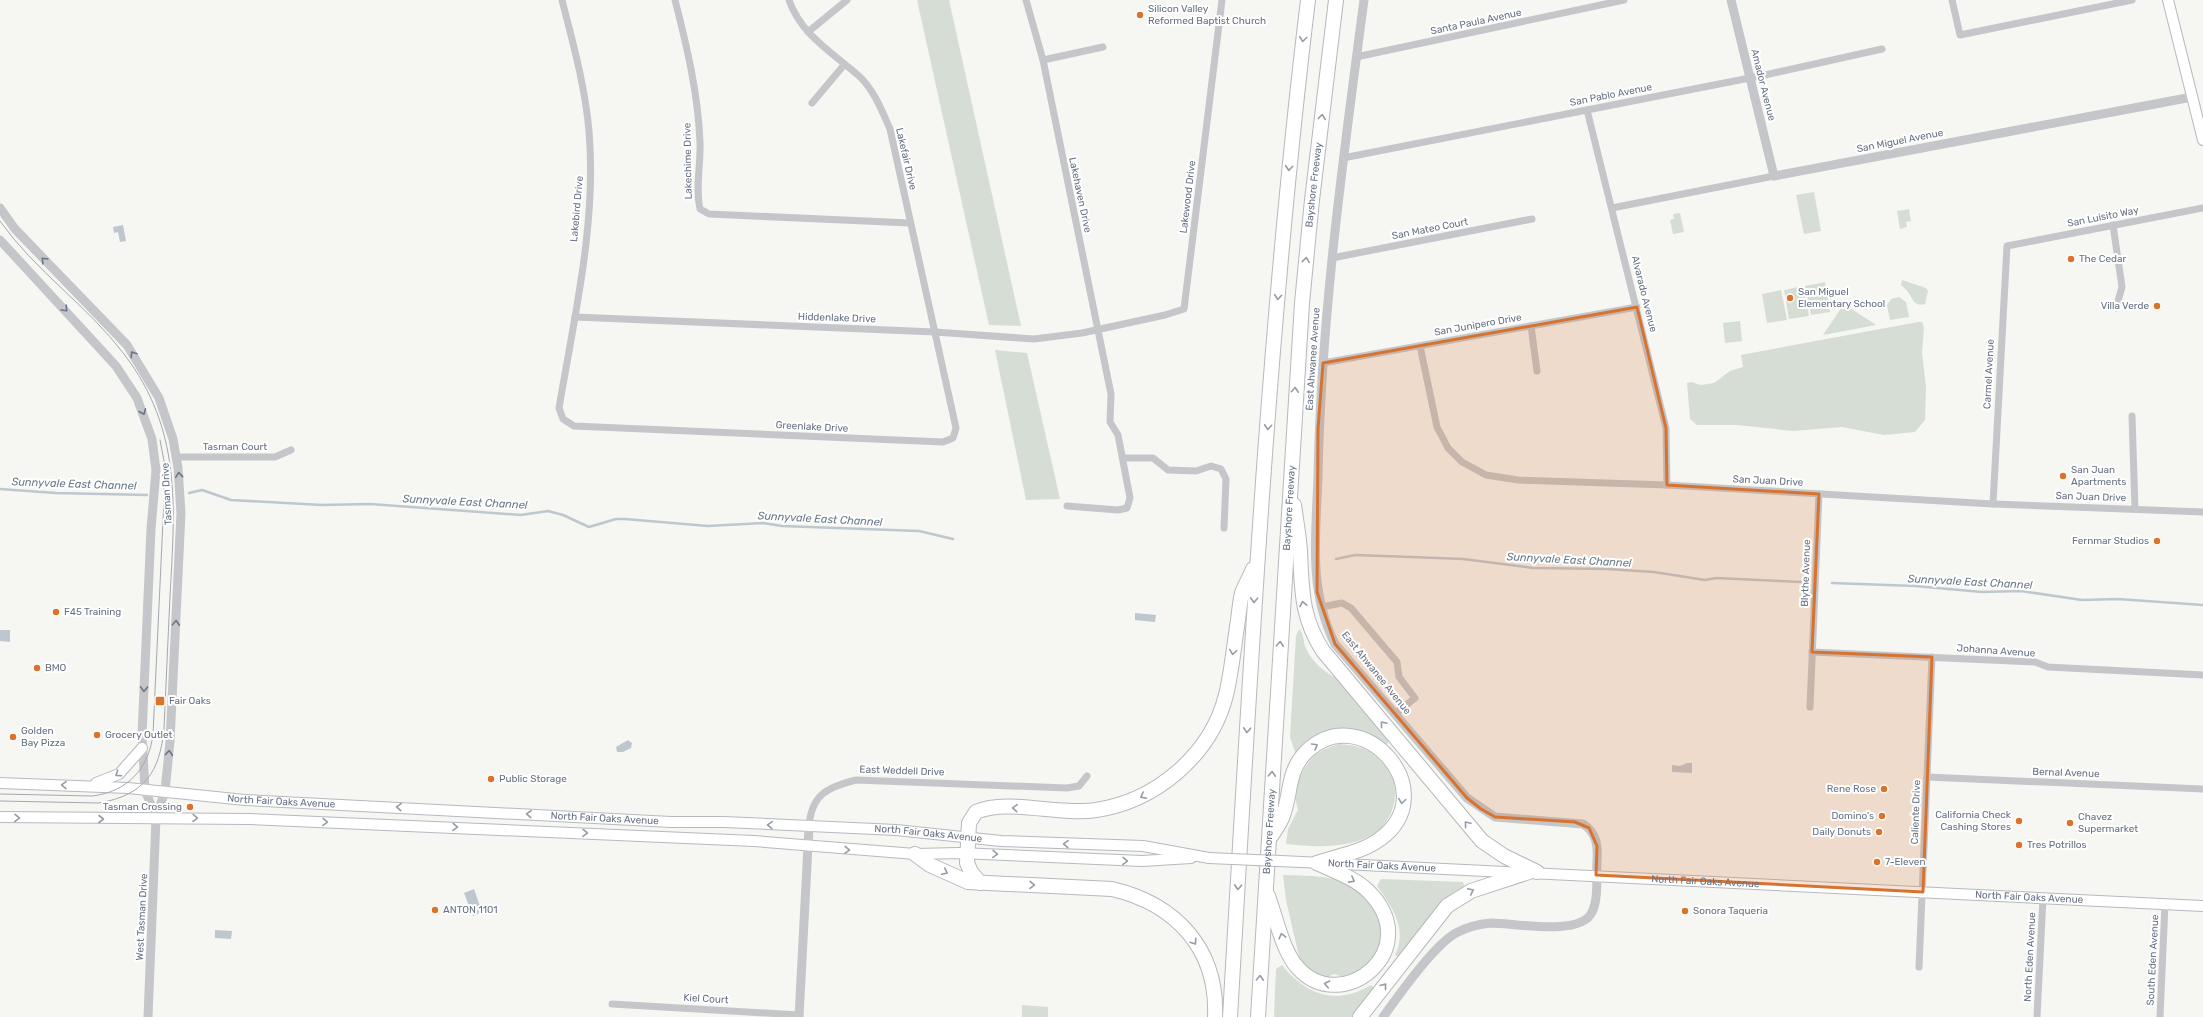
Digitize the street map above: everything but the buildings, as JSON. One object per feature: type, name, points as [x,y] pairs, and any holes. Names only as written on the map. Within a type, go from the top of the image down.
[{"type":"highway","points":[[1230,1017],[1257,561],[1292,128],[1308,0]]},
{"type":"highway","name":"Bayshore Freeway","points":[[1258,1017],[1290,471],[1305,272],[1336,0]]},
{"type":"highway","points":[[1290,471],[1300,550],[1302,603],[1314,638],[1332,664],[1472,830],[1495,850],[1533,872]]},
{"type":"highway","points":[[980,883],[971,872],[967,863],[969,823],[976,812],[985,808],[997,807],[1072,812],[1095,810],[1139,798],[1176,775],[1201,746],[1219,714],[1226,696],[1242,594],[1257,561]]},
{"type":"highway","points":[[1268,841],[1282,818],[1293,771],[1308,750],[1332,738],[1350,737],[1370,742],[1391,758],[1401,778],[1403,801],[1399,816],[1392,828],[1372,844],[1318,863]]},
{"type":"highway","points":[[915,854],[930,865],[960,879],[980,883],[1112,889],[1132,894],[1151,902],[1169,913],[1197,944],[1207,966],[1213,986],[1215,1017]]},
{"type":"highway","points":[[1266,890],[1285,948],[1290,959],[1299,970],[1314,980],[1332,985],[1350,984],[1359,980],[1372,970],[1384,954],[1388,936],[1385,916],[1381,906],[1367,890],[1355,881],[1318,863]]},
{"type":"highway","points":[[1360,1017],[1447,906],[1471,891],[1533,872]]},
{"type":"main road","points":[[2168,0],[2203,140]]},
{"type":"main road","points":[[83,786],[109,780],[119,774],[142,748]]},
{"type":"main road","name":"North Fair Oaks Avenue","points":[[0,782],[145,790],[245,800],[671,822],[896,830],[968,838],[1089,846],[1143,846],[1209,858]]},
{"type":"main road","name":"North Fair Oaks Avenue","points":[[0,817],[156,818],[414,825],[754,841],[915,854],[968,854],[1162,861],[1209,858],[1596,875],[2203,906]]},
{"type":"street","name":"Lakebird Drive","points":[[562,0],[581,74],[589,130],[590,154],[588,213],[575,317],[559,408],[563,419]]},
{"type":"street","name":"Lakechime Drive","points":[[675,0],[690,58],[697,114],[700,142],[698,199],[700,209],[709,214],[910,223]]},
{"type":"street","name":"Lakefair Drive","points":[[789,0],[792,8],[808,32],[825,50],[860,77],[872,92],[890,129],[935,332]]},
{"type":"street","points":[[808,32],[847,0]]},
{"type":"street","name":"Lakehaven Drive","points":[[1026,0],[1043,60],[1112,394],[1110,422],[1118,435],[1124,458]]},
{"type":"street","name":"Lakewood Drive","points":[[1098,329],[1165,315],[1184,309],[1222,0]]},
{"type":"street","name":"East Ahwanee Avenue","points":[[1364,0],[1343,158],[1332,258],[1318,429],[1315,577],[1321,607],[1327,627],[1335,644],[1467,798],[1481,809],[1495,817],[1515,820],[1575,822],[1589,828],[1597,846],[1592,912],[1584,922],[1562,926],[1490,923],[1461,931],[1442,943],[1383,1017]]},
{"type":"street","name":"Santa Paula Avenue","points":[[1356,57],[1624,0]]},
{"type":"street","name":"Amador Avenue","points":[[1731,0],[1774,176]]},
{"type":"street","points":[[1952,0],[1960,35],[2132,0]]},
{"type":"street","points":[[1043,60],[1103,47]]},
{"type":"street","name":"San Pablo Avenue","points":[[1343,158],[1750,78],[1882,49]]},
{"type":"street","points":[[812,103],[844,65]]},
{"type":"street","name":"San Miguel Avenue","points":[[1612,208],[2192,97]]},
{"type":"street","name":"Alvarado Avenue","points":[[1587,110],[1666,428],[1667,486]]},
{"type":"street","name":"Tasman Drive","points":[[0,208],[15,229],[127,346],[159,398],[177,457],[181,514],[170,741],[165,792]]},
{"type":"street","name":"San Luisito Way","points":[[2006,246],[2203,208]]},
{"type":"street","name":"San Mateo Court","points":[[1332,258],[1532,219]]},
{"type":"street","points":[[2113,225],[2122,287],[2116,308]]},
{"type":"street","name":"Tasman Drive","points":[[0,240],[116,366],[136,398],[152,439],[156,470],[145,650],[142,748],[145,790]]},
{"type":"street","name":"Carmel Avenue","points":[[1993,504],[2006,246]]},
{"type":"street","name":"San Junipero Drive","points":[[1323,363],[1636,307]]},
{"type":"street","name":"Hiddenlake Drive","points":[[575,317],[935,332],[1034,339],[1098,329]]},
{"type":"street","points":[[1531,326],[1537,371]]},
{"type":"street","name":"Greenlake Drive","points":[[563,419],[574,426],[943,442],[953,438],[956,428],[935,332]]},
{"type":"street","name":"San Juan Drive","points":[[1420,346],[1437,427],[1448,448],[1462,462],[1486,475],[1518,480],[1667,486],[1993,504],[2203,512]]},
{"type":"street","points":[[2132,416],[2135,509]]},
{"type":"street","name":"Tasman Court","points":[[177,457],[275,457],[291,450]]},
{"type":"street","points":[[1067,506],[1118,510],[1127,508],[1130,498],[1124,458],[1153,458],[1168,470],[1196,471],[1211,466],[1221,469],[1226,479],[1224,528]]},
{"type":"street","name":"Blythe Avenue","points":[[1810,707],[1819,494]]},
{"type":"street","points":[[1321,607],[1342,603],[1351,608],[1397,662],[1399,677],[1415,698],[1395,714]]},
{"type":"street","name":"Johanna Avenue","points":[[1812,652],[2035,662],[2048,667],[2203,675]]},
{"type":"street","name":"Caliente Drive","points":[[1919,968],[1932,657]]},
{"type":"street","name":"East Weddell Drive","points":[[799,1016],[810,814],[818,798],[829,789],[856,780],[1067,788],[1079,786],[1087,776]]},
{"type":"street","name":"Bernal Avenue","points":[[1927,777],[2203,789]]},
{"type":"street","name":"West Tasman Drive","points":[[145,790],[156,818]]},
{"type":"street","name":"West Tasman Drive","points":[[148,1017],[156,818],[165,792]]},
{"type":"street","name":"North Eden Avenue","points":[[2037,1017],[2043,898]]},
{"type":"street","name":"South Eden Avenue","points":[[2160,1017],[2165,904]]},
{"type":"street","name":"Kiel Court","points":[[612,1004],[799,1016]]},
{"type":"highlighted area","points":[[1637,307],[1666,428],[1667,485],[1819,494],[1812,652],[1932,657],[1923,892],[1596,875],[1597,846],[1589,828],[1575,822],[1495,817],[1481,809],[1467,798],[1335,644],[1317,592],[1318,429],[1323,363]]},
{"type":"shaded area","points":[[917,0],[949,0],[1021,326],[989,325]]},
{"type":"shaded area","points":[[1814,192],[1821,231],[1804,234],[1796,195]]},
{"type":"shaded area","points":[[1909,209],[1911,221],[1906,222],[1907,227],[1900,229],[1897,211]]},
{"type":"shaded area","points":[[1680,213],[1684,232],[1673,234],[1670,220],[1674,219],[1673,214]]},
{"type":"shaded area","points":[[123,225],[126,241],[120,242],[118,232],[114,233],[113,227]]},
{"type":"shaded area","points":[[1902,280],[1926,288],[1928,291],[1925,304],[1921,305],[1914,302],[1901,285]]},
{"type":"shaded area","points":[[1825,282],[1830,312],[1811,315],[1805,286]]},
{"type":"shaded area","points":[[1803,286],[1809,316],[1789,319],[1784,290]]},
{"type":"shaded area","points":[[1781,290],[1787,320],[1767,323],[1762,294]]},
{"type":"shaded area","points":[[1899,297],[1906,302],[1909,317],[1890,320],[1887,305],[1891,299]]},
{"type":"shaded area","points":[[1844,304],[1876,325],[1823,335]]},
{"type":"shaded area","points":[[1740,321],[1742,341],[1725,343],[1723,323]]},
{"type":"shaded area","points":[[1922,322],[1924,327],[1922,353],[1926,387],[1925,420],[1915,432],[1884,435],[1842,427],[1793,431],[1737,425],[1697,425],[1690,419],[1687,383],[1691,382],[1701,385],[1714,383],[1730,371],[1743,367],[1741,355]]},
{"type":"shaded area","points":[[995,350],[1027,353],[1060,499],[1026,500]]},
{"type":"shaded area","points":[[1135,613],[1156,615],[1155,622],[1135,620]]},
{"type":"shaded area","points":[[1299,629],[1303,635],[1307,651],[1313,660],[1326,672],[1335,677],[1389,741],[1387,744],[1383,744],[1365,735],[1296,755],[1290,737],[1296,636]]},
{"type":"shaded area","points":[[0,630],[10,630],[10,642],[0,641]]},
{"type":"shaded area","points":[[628,740],[632,743],[631,748],[623,752],[617,752],[616,747]]},
{"type":"shaded area","points":[[1339,744],[1368,750],[1377,755],[1386,763],[1392,774],[1395,785],[1395,797],[1387,820],[1380,829],[1370,836],[1350,843],[1328,846],[1286,844],[1288,829],[1298,810],[1295,797],[1297,784],[1304,769],[1314,755]]},
{"type":"shaded area","points":[[1687,763],[1692,763],[1692,773],[1672,772],[1672,765],[1680,766]]},
{"type":"shaded area","points":[[1283,875],[1317,876],[1339,880],[1350,884],[1359,890],[1368,898],[1384,925],[1378,957],[1349,979],[1334,974],[1323,979],[1300,961],[1286,900]]},
{"type":"shaded area","points":[[1381,879],[1463,882],[1465,890],[1402,959],[1395,955],[1399,946],[1399,927],[1393,910],[1377,886]]},
{"type":"shaded area","points":[[474,889],[482,912],[473,916],[464,893]]},
{"type":"shaded area","points":[[215,930],[232,931],[231,939],[215,938]]},
{"type":"shaded area","points":[[1282,965],[1301,984],[1322,994],[1334,996],[1346,995],[1371,985],[1377,991],[1357,1017],[1274,1017],[1276,969]]},
{"type":"shaded area","points":[[1022,1005],[1048,1007],[1048,1017],[1022,1017]]},
{"type":"waterway","name":"Sunnyvale East Channel","points":[[0,489],[56,493],[147,495]]},
{"type":"waterway","name":"Sunnyvale East Channel","points":[[189,493],[202,490],[231,500],[322,505],[370,504],[521,515],[548,511],[563,515],[589,527],[616,519],[708,526],[763,523],[782,526],[919,531],[953,539]]},
{"type":"waterway","name":"Sunnyvale East Channel","points":[[1336,559],[1355,555],[1463,559],[1533,568],[1607,569],[1654,572],[1705,580],[1716,578],[1802,582]]},
{"type":"waterway","name":"Sunnyvale East Channel","points":[[1832,583],[1915,586],[1982,592],[2021,591],[2082,600],[2118,599],[2203,605]]},
{"type":"tram line","points":[[0,221],[29,256],[109,336],[124,354],[143,383],[156,411],[165,440],[171,470],[173,500],[173,531],[164,728],[162,744],[154,769],[138,788],[128,794],[99,803],[0,801]]},
{"type":"tram line","points":[[0,794],[92,796],[105,794],[126,784],[134,777],[147,758],[151,747],[153,734],[164,499],[164,461],[160,440]]},
{"type":"place","name":"Silicon Valley Reformed Baptist Church","points":[[1140,15]]},
{"type":"place","name":"The Cedar","points":[[2071,259]]},
{"type":"place","name":"San Miguel Elementary School","points":[[1790,298]]},
{"type":"place","name":"Villa Verde","points":[[2157,306]]},
{"type":"place","name":"San Juan Apartments","points":[[2063,476]]},
{"type":"place","name":"Fernmar Studios","points":[[2157,541]]},
{"type":"place","name":"F45 Training","points":[[56,612]]},
{"type":"place","name":"BMO","points":[[37,668]]},
{"type":"place","name":"Fair Oaks","points":[[160,701]]},
{"type":"place","name":"Grocery Outlet","points":[[97,735]]},
{"type":"place","name":"Golden Bay Pizza","points":[[13,737]]},
{"type":"place","name":"Public Storage","points":[[491,779]]},
{"type":"place","name":"Rene Rose","points":[[1884,789]]},
{"type":"place","name":"Tasman Crossing","points":[[190,807]]},
{"type":"place","name":"Domino's","points":[[1882,816]]},
{"type":"place","name":"California Check Cashing Stores","points":[[2019,821]]},
{"type":"place","name":"Chavez Supermarket","points":[[2070,823]]},
{"type":"place","name":"Daily Donuts","points":[[1879,832]]},
{"type":"place","name":"Tres Potrillos","points":[[2019,845]]},
{"type":"place","name":"7-Eleven","points":[[1877,862]]},
{"type":"place","name":"ANTON 1101","points":[[435,910]]},
{"type":"place","name":"Sonora Taqueria","points":[[1685,911]]}]
